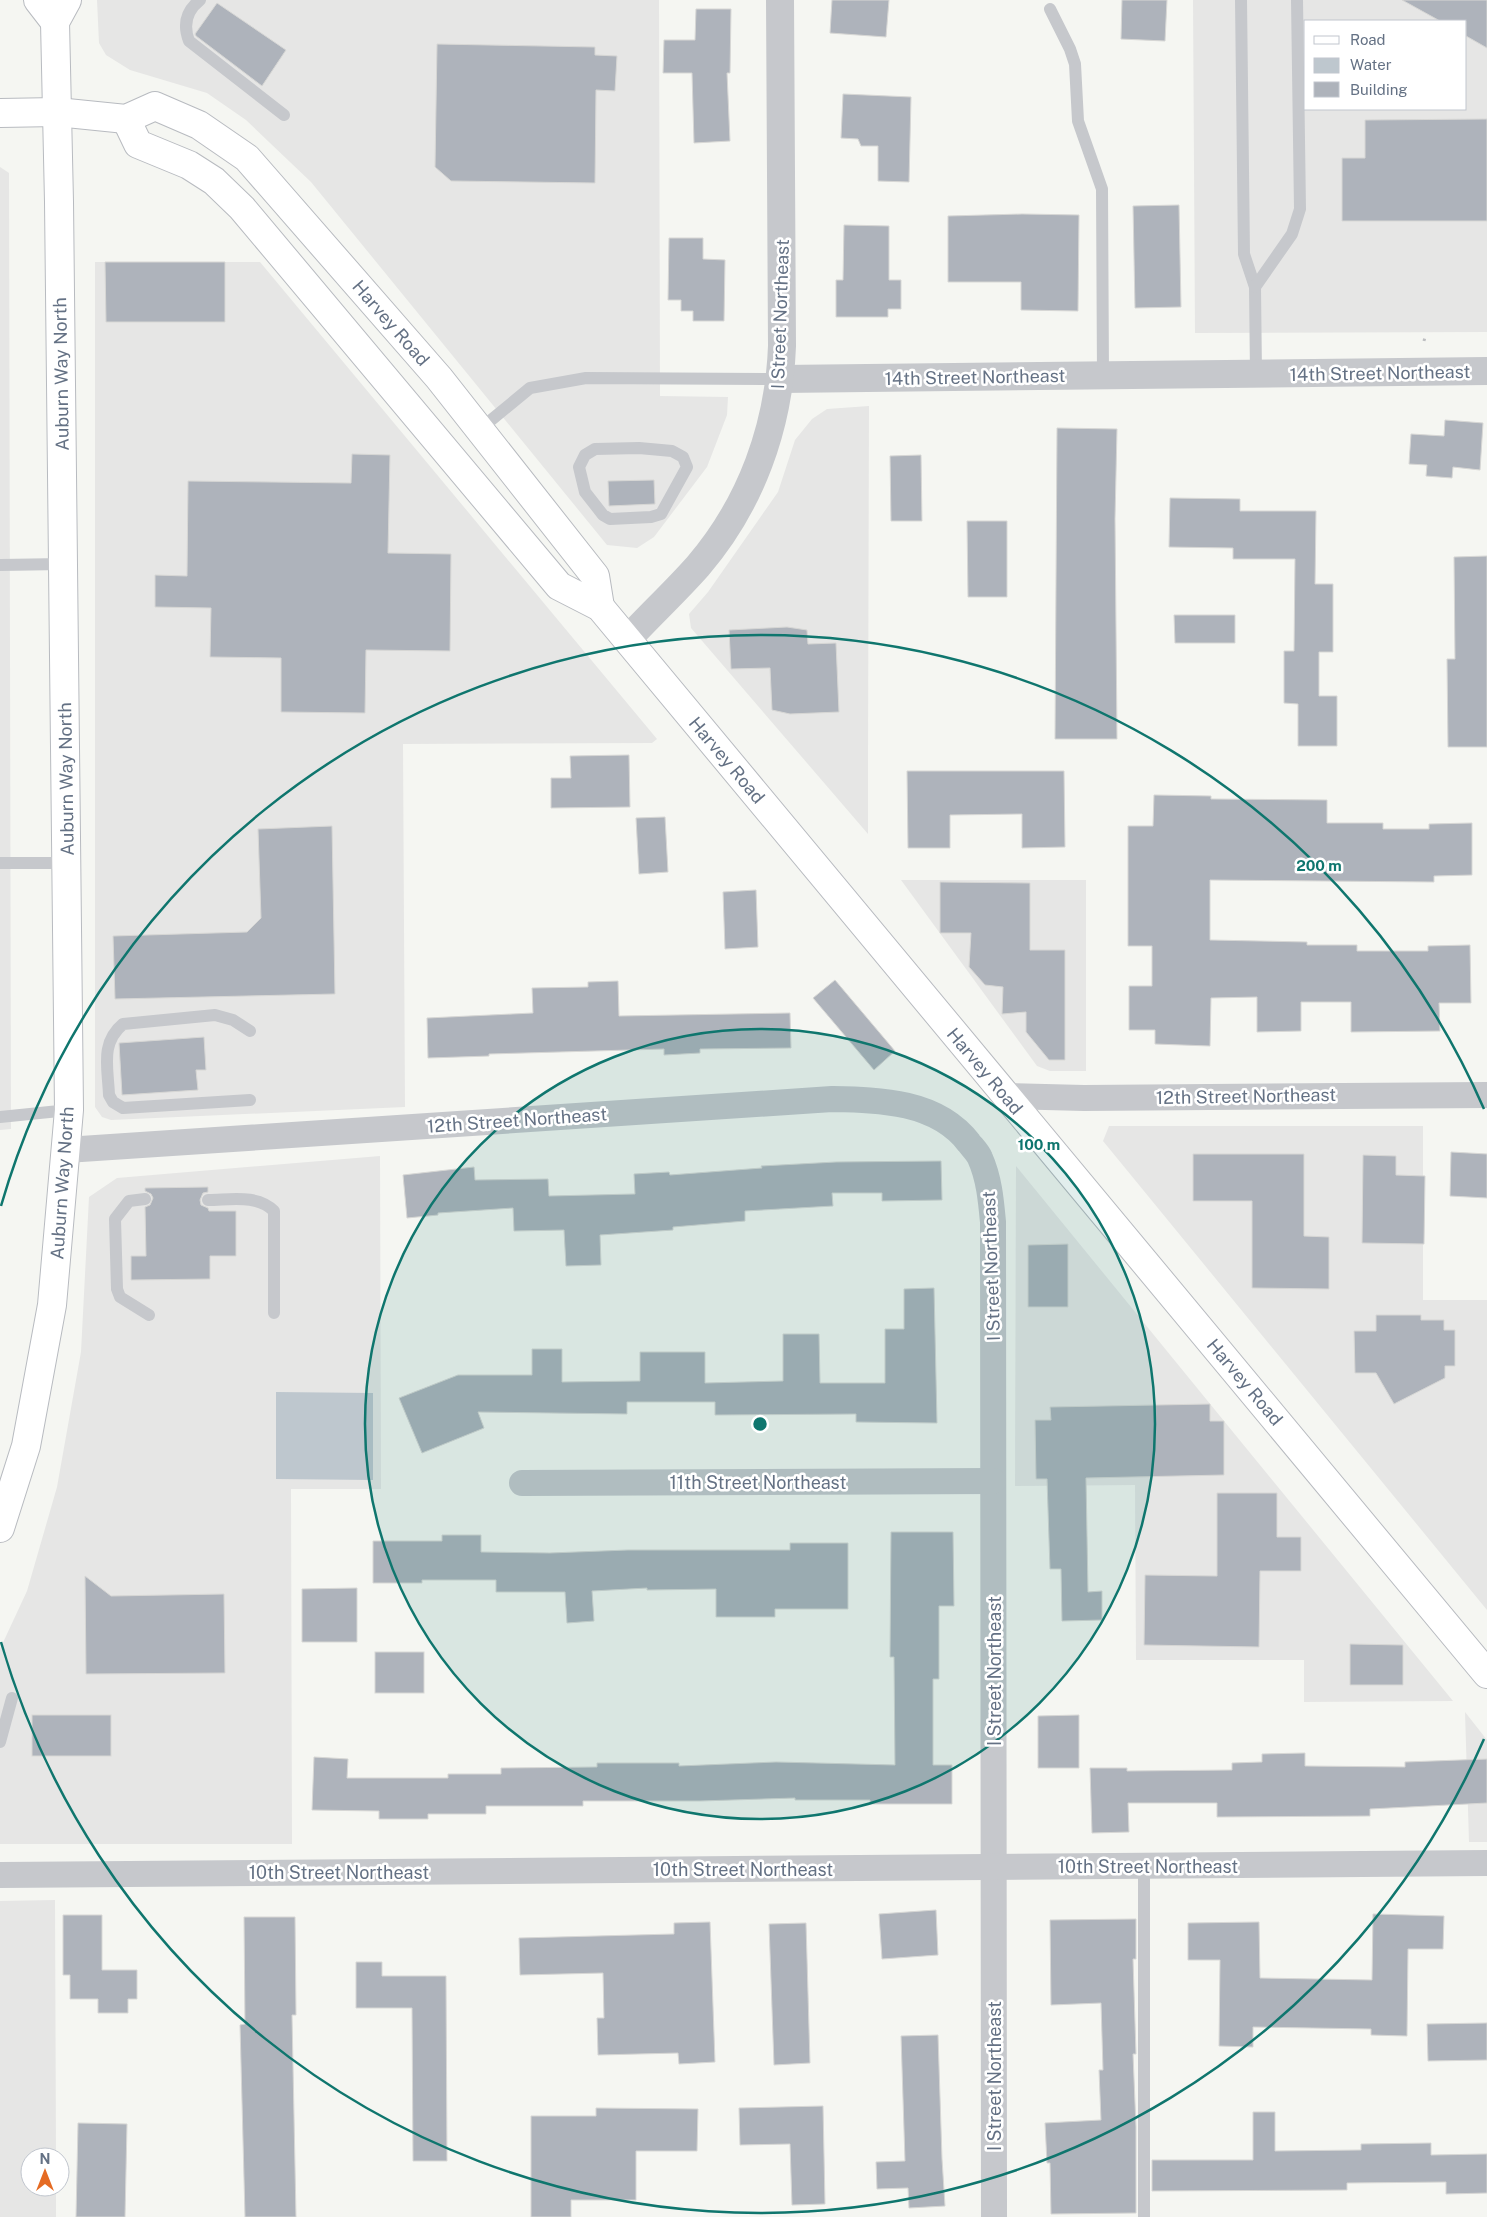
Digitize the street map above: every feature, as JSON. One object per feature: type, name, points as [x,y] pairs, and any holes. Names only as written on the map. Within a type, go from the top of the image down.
[{"type":"main road","name":"Auburn Way North","points":[[0,1528],[26,1446],[52,1305],[69,1110],[57,112],[61,11],[38,0]]},
{"type":"main road","name":"Harvey Road","points":[[0,113],[57,112],[126,119],[155,106],[199,125],[247,158],[439,378],[595,576],[600,607]]},
{"type":"main road","name":"Harvey Road","points":[[126,119],[138,144],[189,165],[214,181],[242,208],[559,586],[600,607],[1487,1674]]},
{"type":"main road","points":[[333,315],[341,305],[351,304],[406,367],[439,378]]},
{"type":"street","name":"I Street Northeast","points":[[627,640],[698,565],[732,516],[764,452],[773,421],[781,379],[783,287],[780,0]]},
{"type":"street","name":"14th Street Northeast","points":[[781,379],[1487,371]]},
{"type":"street","name":"12th Street Northeast","points":[[1006,1096],[1084,1098],[1487,1095]]},
{"type":"street","name":"12th Street Northeast","points":[[66,1150],[832,1100],[876,1100],[908,1106],[936,1114],[961,1133]]},
{"type":"street","name":"I Street Northeast","points":[[961,1133],[980,1157],[989,1185],[993,1222],[994,2217]]},
{"type":"street","name":"11th Street Northeast","points":[[522,1483],[993,1481]]},
{"type":"street","name":"10th Street Northeast","points":[[0,1875],[1487,1863]]},
{"type":"lane","points":[[200,0],[189,10],[185,23],[185,32],[189,41],[284,115]]},
{"type":"lane","points":[[1241,0],[1244,254],[1255,287],[1256,374]]},
{"type":"lane","points":[[1255,287],[1292,234],[1300,209],[1297,0]]},
{"type":"lane","points":[[1050,9],[1070,49],[1075,64],[1078,121],[1102,189],[1103,375]]},
{"type":"lane","name":"14th Street Northeast","points":[[479,430],[530,388],[586,378],[781,379]]},
{"type":"lane","points":[[639,448],[672,451],[683,457],[687,467],[661,514],[651,518],[610,519],[603,515],[585,492],[579,466],[585,455],[594,449],[639,448]]},
{"type":"lane","points":[[0,565],[63,564]]},
{"type":"lane","points":[[0,863],[66,863]]},
{"type":"lane","points":[[250,1031],[233,1020],[215,1015],[123,1024],[113,1032],[107,1045],[109,1095],[113,1102],[123,1108],[250,1100]]},
{"type":"lane","points":[[0,1117],[69,1110]]},
{"type":"lane","points":[[145,1199],[128,1201],[115,1219],[117,1289],[120,1297],[149,1315]]},
{"type":"lane","points":[[208,1200],[254,1200],[270,1207],[274,1212],[274,1313]]},
{"type":"lane","points":[[0,1742],[12,1698]]},
{"type":"lane","points":[[1144,1866],[1144,2217]]},
{"type":"shaded area","points":[[97,0],[659,0],[660,396],[728,397],[727,415],[707,467],[654,537],[637,548],[607,545],[311,182],[246,120],[207,93],[130,70],[106,55],[99,43]]},
{"type":"shaded area","points":[[1193,0],[1487,0],[1487,332],[1195,333]]},
{"type":"shaded area","points":[[0,167],[9,173],[11,1129],[0,1130]]},
{"type":"shaded area","points":[[95,262],[260,262],[657,739],[652,743],[403,744],[405,1107],[111,1120],[102,1117],[95,1107]]},
{"type":"shaded area","points":[[869,406],[868,834],[691,628],[689,614],[708,592],[778,492],[795,440],[812,419],[827,409]]},
{"type":"shaded area","points":[[901,880],[1086,880],[1086,1071],[1050,1071],[1037,1066]]},
{"type":"shaded area","points":[[1109,1126],[1423,1126],[1423,1300],[1487,1300],[1487,1610],[1103,1141]]},
{"type":"shaded area","points":[[380,1156],[381,1489],[291,1489],[292,1844],[0,1844],[0,1649],[27,1591],[57,1487],[81,1352],[89,1197],[117,1178]]},
{"type":"shaded area","points":[[1016,1166],[1453,1701],[1304,1702],[1304,1660],[1136,1660],[1135,1485],[1015,1486]]},
{"type":"shaded area","points":[[1465,1712],[1487,1740],[1487,1842],[1469,1842]]},
{"type":"shaded area","points":[[55,1900],[56,2147],[20,2147],[20,2197],[56,2197],[56,2217],[0,2217],[0,1901]]},
{"type":"water","points":[[276,1392],[373,1393],[373,1480],[276,1479]]},
{"type":"building","points":[[832,0],[889,0],[886,37],[830,33]]},
{"type":"building","points":[[1122,0],[1167,0],[1165,41],[1121,39]]},
{"type":"building","points":[[1402,0],[1487,0],[1487,48],[1467,37],[1467,20],[1438,20]]},
{"type":"building","points":[[217,3],[286,50],[262,86],[196,36],[195,34]]},
{"type":"building","points":[[696,9],[731,9],[730,73],[727,73],[730,141],[694,143],[692,73],[663,73],[664,40],[695,40]]},
{"type":"building","points":[[437,44],[595,47],[595,55],[617,56],[615,91],[596,90],[595,183],[451,181],[435,167]]},
{"type":"building","points":[[843,94],[911,97],[909,182],[878,181],[878,146],[861,146],[858,139],[841,138]]},
{"type":"building","points":[[1487,119],[1487,221],[1342,221],[1342,158],[1365,158],[1365,120]]},
{"type":"building","points":[[1179,205],[1181,307],[1135,308],[1133,206]]},
{"type":"building","points":[[1079,215],[1078,311],[1021,310],[1021,282],[948,282],[948,216]]},
{"type":"building","points":[[844,225],[889,226],[889,280],[901,280],[901,309],[888,309],[888,317],[836,317],[836,280],[843,280]]},
{"type":"building","points":[[669,238],[703,238],[703,259],[725,260],[724,321],[693,321],[693,311],[681,311],[681,300],[668,300]]},
{"type":"building","points":[[105,262],[225,262],[225,322],[106,322]]},
{"type":"building","points":[[1445,420],[1483,423],[1480,470],[1453,467],[1452,478],[1426,476],[1427,465],[1409,464],[1411,434],[1444,436]]},
{"type":"building","points":[[1057,428],[1117,429],[1115,519],[1117,739],[1055,739]]},
{"type":"building","points":[[352,454],[390,455],[388,553],[451,554],[450,651],[366,650],[365,713],[281,712],[281,658],[210,657],[211,608],[155,607],[155,575],[187,576],[188,481],[351,483]]},
{"type":"building","points":[[921,455],[922,521],[891,521],[890,456]]},
{"type":"building","points":[[654,480],[655,504],[609,506],[608,481]]},
{"type":"building","points":[[1170,498],[1240,499],[1240,511],[1316,511],[1315,584],[1333,584],[1333,652],[1319,652],[1319,696],[1337,696],[1337,746],[1298,746],[1298,704],[1284,703],[1284,651],[1294,651],[1295,559],[1233,559],[1233,548],[1169,547]]},
{"type":"building","points":[[967,521],[1007,521],[1007,597],[968,597]]},
{"type":"building","points":[[1487,556],[1487,747],[1448,747],[1447,659],[1455,659],[1454,557]]},
{"type":"building","points":[[1174,615],[1235,615],[1235,643],[1175,643]]},
{"type":"building","points":[[787,627],[807,630],[808,644],[836,643],[839,712],[790,714],[772,710],[770,668],[731,669],[729,630]]},
{"type":"building","points":[[629,755],[630,807],[551,808],[551,778],[571,778],[570,756]]},
{"type":"building","points":[[907,771],[1064,771],[1065,847],[1022,848],[1022,814],[950,815],[950,848],[908,848]]},
{"type":"building","points":[[1154,795],[1211,796],[1211,799],[1327,800],[1327,823],[1383,823],[1383,829],[1429,829],[1429,824],[1472,823],[1472,875],[1434,876],[1434,882],[1210,880],[1210,940],[1307,942],[1307,945],[1357,945],[1357,951],[1428,951],[1428,946],[1470,945],[1471,1003],[1439,1003],[1440,1031],[1351,1032],[1351,1002],[1301,1002],[1301,1031],[1257,1032],[1257,997],[1211,998],[1210,1046],[1155,1044],[1155,1030],[1129,1030],[1129,986],[1152,986],[1152,946],[1128,946],[1128,826],[1153,826]]},
{"type":"building","points":[[665,817],[668,872],[639,874],[636,818]]},
{"type":"building","points":[[332,826],[335,994],[115,999],[113,936],[247,932],[261,918],[258,829]]},
{"type":"building","points":[[940,882],[1030,883],[1030,950],[1065,950],[1065,1060],[1049,1060],[1026,1032],[1026,1012],[1002,1014],[1003,987],[985,985],[969,967],[971,933],[940,933]]},
{"type":"building","points":[[756,890],[758,947],[725,949],[723,892]]},
{"type":"building","points":[[835,980],[895,1051],[874,1070],[813,998]]},
{"type":"building","points":[[618,981],[619,1016],[790,1013],[791,1048],[700,1049],[700,1053],[664,1055],[664,1049],[489,1054],[489,1056],[428,1058],[427,1018],[533,1013],[532,988],[588,987],[588,982]]},
{"type":"building","points":[[204,1037],[206,1070],[196,1070],[198,1090],[122,1095],[119,1043]]},
{"type":"building","points":[[1451,1152],[1487,1154],[1487,1198],[1450,1196]]},
{"type":"building","points":[[1193,1154],[1304,1154],[1304,1236],[1329,1237],[1329,1289],[1252,1288],[1252,1201],[1193,1201]]},
{"type":"building","points":[[1363,1155],[1396,1156],[1396,1175],[1425,1176],[1424,1244],[1362,1243]]},
{"type":"building","points":[[941,1161],[942,1200],[882,1201],[882,1193],[832,1193],[833,1206],[745,1211],[745,1221],[673,1227],[673,1230],[600,1235],[601,1265],[566,1266],[564,1230],[514,1231],[513,1208],[438,1213],[438,1215],[407,1218],[403,1175],[474,1167],[475,1180],[548,1179],[549,1196],[635,1194],[634,1174],[669,1172],[670,1175],[762,1168],[761,1166],[836,1162]]},
{"type":"building","points":[[208,1187],[208,1192],[203,1193],[200,1200],[201,1205],[208,1208],[209,1211],[236,1211],[236,1256],[210,1256],[210,1279],[131,1280],[131,1256],[146,1256],[145,1207],[150,1205],[153,1198],[151,1194],[145,1191],[145,1188]]},
{"type":"building","points":[[1068,1244],[1068,1307],[1028,1307],[1028,1245]]},
{"type":"building","points":[[934,1288],[937,1423],[856,1422],[856,1414],[715,1415],[715,1402],[627,1402],[627,1414],[478,1412],[484,1428],[422,1453],[399,1398],[458,1375],[532,1375],[532,1349],[562,1349],[562,1382],[640,1381],[640,1352],[705,1352],[705,1383],[783,1381],[783,1334],[819,1334],[820,1383],[885,1383],[885,1329],[904,1329],[904,1289]]},
{"type":"building","points":[[1376,1315],[1421,1315],[1421,1320],[1444,1320],[1444,1330],[1455,1330],[1455,1366],[1445,1366],[1445,1378],[1394,1404],[1376,1373],[1355,1373],[1354,1331],[1376,1331]]},
{"type":"building","points":[[1210,1404],[1210,1421],[1224,1421],[1224,1475],[1086,1478],[1088,1592],[1102,1591],[1102,1620],[1062,1621],[1061,1569],[1050,1569],[1047,1479],[1036,1479],[1035,1420],[1051,1420],[1050,1407]]},
{"type":"building","points":[[1217,1493],[1277,1493],[1277,1537],[1301,1537],[1301,1571],[1260,1571],[1259,1647],[1144,1645],[1145,1575],[1217,1576]]},
{"type":"building","points":[[891,1532],[953,1532],[954,1606],[939,1606],[939,1679],[933,1679],[933,1765],[952,1765],[952,1804],[870,1804],[870,1800],[795,1800],[795,1798],[700,1801],[583,1801],[583,1806],[486,1806],[486,1814],[428,1814],[428,1819],[379,1819],[379,1811],[312,1810],[314,1757],[348,1759],[347,1778],[448,1778],[448,1774],[501,1774],[501,1768],[597,1767],[597,1763],[679,1763],[679,1766],[776,1762],[895,1765],[894,1657],[890,1657]]},
{"type":"building","points":[[442,1535],[481,1535],[481,1552],[790,1550],[790,1543],[848,1543],[848,1609],[775,1609],[775,1617],[716,1617],[716,1589],[647,1590],[647,1588],[592,1591],[594,1621],[567,1623],[565,1592],[496,1592],[496,1580],[422,1580],[422,1583],[373,1583],[373,1541],[442,1541]]},
{"type":"building","points":[[85,1576],[111,1596],[224,1594],[225,1673],[86,1674]]},
{"type":"building","points":[[357,1588],[357,1642],[302,1642],[302,1589]]},
{"type":"building","points":[[1350,1644],[1403,1645],[1403,1685],[1350,1685]]},
{"type":"building","points":[[375,1652],[424,1652],[424,1693],[375,1693]]},
{"type":"building","points":[[32,1715],[111,1715],[111,1756],[32,1756]]},
{"type":"building","points":[[1079,1715],[1079,1768],[1038,1768],[1038,1716]]},
{"type":"building","points":[[1305,1753],[1305,1766],[1405,1767],[1405,1762],[1487,1759],[1487,1803],[1370,1809],[1370,1816],[1217,1817],[1217,1803],[1128,1803],[1129,1832],[1092,1833],[1090,1768],[1127,1768],[1127,1771],[1232,1770],[1232,1763],[1262,1762],[1262,1754]]},
{"type":"building","points":[[936,1910],[938,1955],[882,1959],[879,1914]]},
{"type":"building","points":[[1373,1914],[1444,1916],[1443,1949],[1408,1949],[1407,2036],[1371,2035],[1371,2029],[1253,2027],[1253,2047],[1219,2046],[1220,1960],[1188,1960],[1188,1923],[1259,1922],[1260,1978],[1372,1980]]},
{"type":"building","points":[[63,1915],[102,1915],[102,1970],[137,1970],[137,1999],[128,1999],[128,2013],[98,2013],[98,1999],[70,1999],[70,1975],[63,1975]]},
{"type":"building","points":[[244,1917],[295,1917],[296,2015],[292,2015],[296,2217],[245,2217],[240,2025],[245,2024]]},
{"type":"building","points":[[1136,1919],[1136,1959],[1133,1959],[1136,2054],[1133,2054],[1136,2127],[1136,2213],[1051,2214],[1050,2163],[1047,2163],[1045,2123],[1101,2120],[1099,2070],[1103,2070],[1101,2003],[1051,2005],[1050,1920]]},
{"type":"building","points":[[710,1922],[715,2062],[679,2064],[678,2053],[598,2055],[597,2018],[604,2018],[603,1973],[520,1975],[519,1938],[674,1934],[674,1923]]},
{"type":"building","points":[[806,1923],[810,2063],[774,2065],[769,1924]]},
{"type":"building","points":[[356,1962],[382,1962],[382,1976],[446,1976],[447,2161],[413,2161],[412,2008],[356,2008]]},
{"type":"building","points":[[1487,2023],[1487,2060],[1428,2061],[1427,2024]]},
{"type":"building","points":[[938,2035],[945,2206],[909,2208],[908,2188],[877,2189],[876,2162],[905,2161],[901,2036]]},
{"type":"building","points":[[823,2106],[825,2204],[792,2205],[790,2144],[740,2145],[739,2108]]},
{"type":"building","points":[[596,2108],[698,2109],[697,2151],[636,2151],[636,2200],[571,2200],[571,2217],[531,2217],[531,2116],[596,2116]]},
{"type":"building","points":[[1253,2112],[1275,2112],[1275,2151],[1361,2150],[1361,2144],[1431,2143],[1431,2155],[1487,2154],[1487,2193],[1446,2194],[1446,2182],[1347,2183],[1347,2190],[1152,2191],[1152,2160],[1253,2160]]},
{"type":"building","points":[[78,2123],[127,2124],[125,2217],[76,2217]]}]
